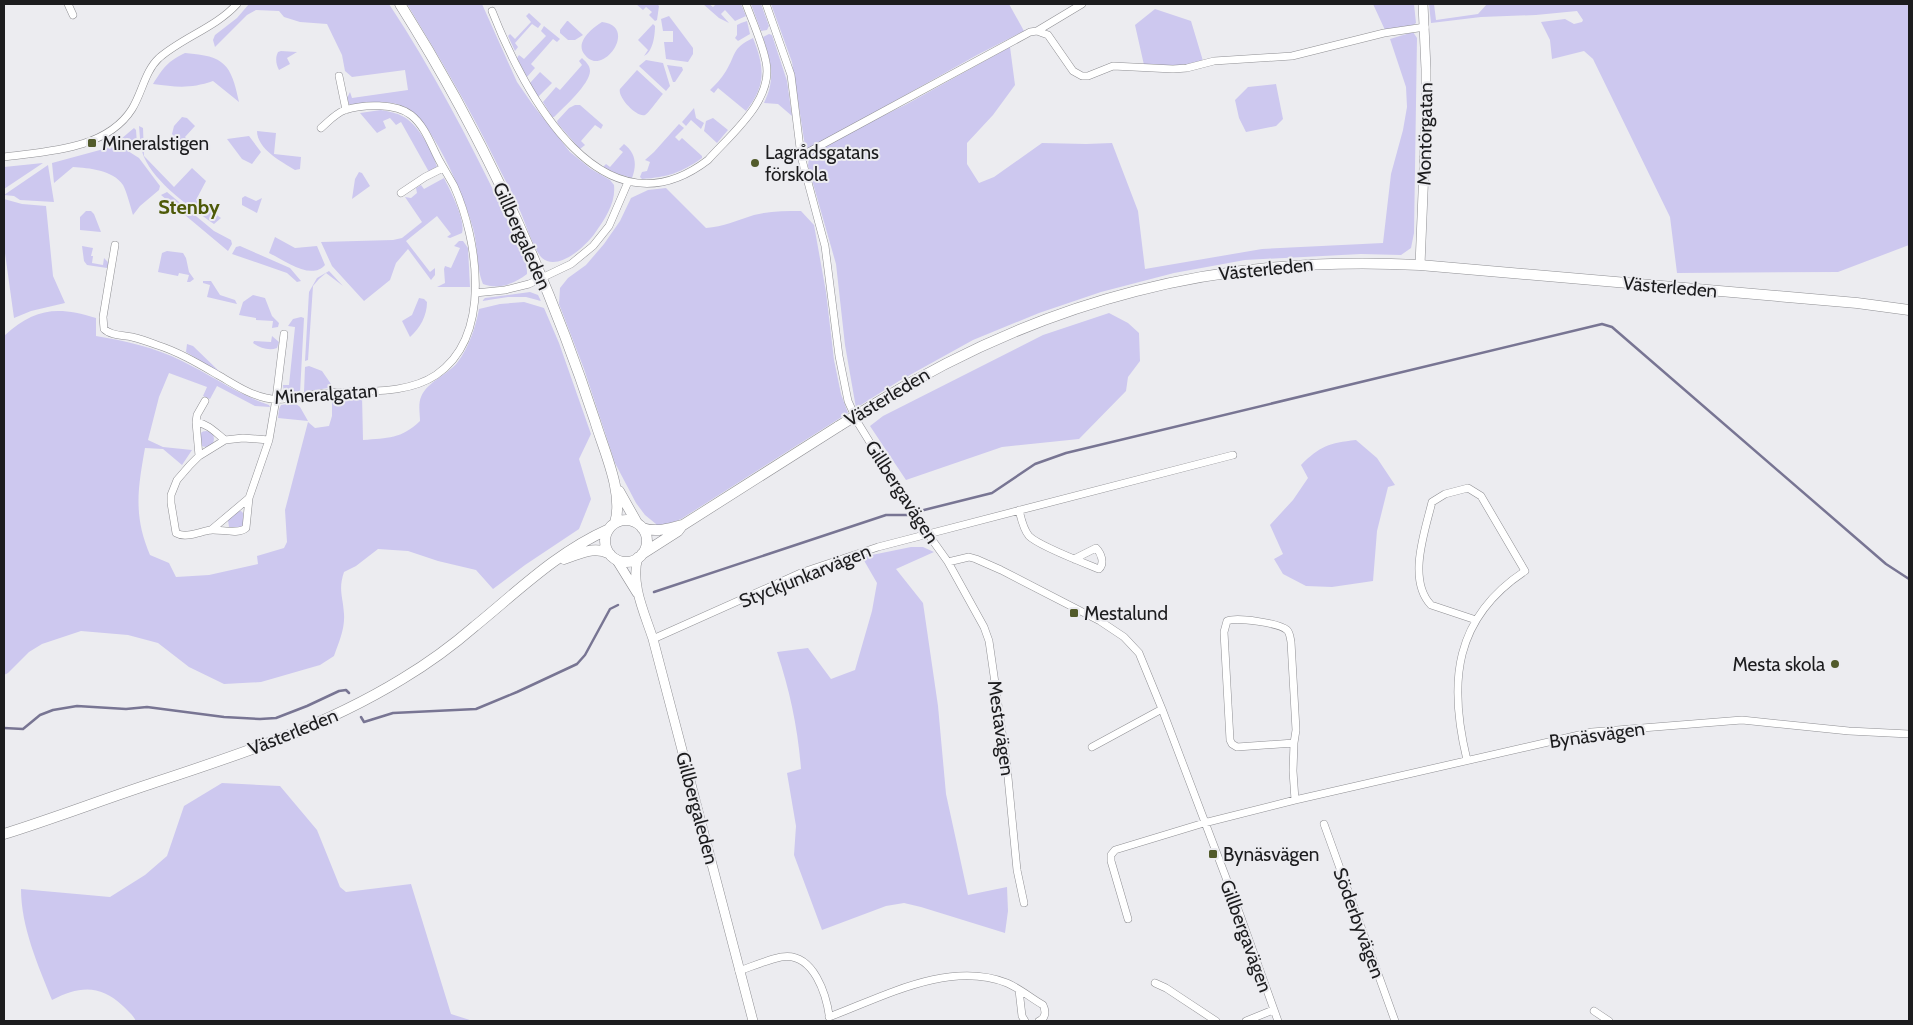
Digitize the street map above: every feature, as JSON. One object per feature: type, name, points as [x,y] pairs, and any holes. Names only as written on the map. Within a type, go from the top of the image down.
[{"type":"main road","name":"Gillbergaleden","points":[[400,4],[475,136],[507,200],[542,278],[587,397],[614,481],[618,502],[612,526]]},
{"type":"main road","name":"Västerleden","points":[[640,556],[678,531],[683,525],[926,373],[1000,336],[1060,313],[1125,293],[1197,277],[1268,267],[1334,263],[1420,265],[1857,303],[1909,310]]},
{"type":"main road","name":"Gillbergaleden","points":[[614,481],[639,526]]},
{"type":"main road","points":[[626,520],[639,526],[646,534],[646,543],[640,556],[627,561],[613,556],[605,543],[606,536],[612,526],[626,520]]},
{"type":"main road","name":"Västerleden","points":[[639,526],[656,531],[683,525]]},
{"type":"main road","name":"Västerleden","points":[[4,834],[272,742],[349,709],[392,685],[440,653],[549,565],[589,538],[612,526]]},
{"type":"main road","name":"Västerleden","points":[[549,565],[589,550],[602,550],[613,556]]},
{"type":"street","points":[[68,4],[73,15]]},
{"type":"street","points":[[4,157],[60,149],[96,138],[110,130],[130,112],[150,69],[158,60],[172,48],[217,22],[237,4]]},
{"type":"street","points":[[492,11],[523,80],[541,109],[582,156],[598,169],[628,182],[642,184],[669,181],[698,168],[708,160],[759,101],[766,84],[767,64],[746,4]]},
{"type":"street","name":"Gillbergavägen","points":[[766,4],[790,75],[801,156],[824,246],[839,356],[848,401],[858,423],[928,534],[948,562],[963,558],[976,559],[1084,612],[1114,629],[1139,653],[1239,912],[1278,1021]]},
{"type":"street","points":[[801,156],[1030,32],[1037,31],[1082,4]]},
{"type":"street","name":"Montörgatan","points":[[1420,265],[1425,150],[1425,28],[1423,4]]},
{"type":"street","points":[[1037,31],[1048,35],[1073,71],[1082,76],[1088,76],[1113,66],[1173,69],[1187,68],[1214,61],[1292,56],[1384,33],[1425,28]]},
{"type":"street","points":[[339,76],[346,110]]},
{"type":"street","name":"Mineralgatan","points":[[115,245],[103,317],[104,329],[108,333],[133,337],[159,345],[245,391],[276,400],[335,392],[396,389],[422,383],[446,367],[463,345],[473,314],[475,293],[472,244],[454,186],[423,129],[411,115],[404,111],[378,105],[346,110],[336,115],[321,128]]},
{"type":"street","points":[[401,193],[425,177],[444,168]]},
{"type":"street","points":[[475,293],[518,287],[571,264],[593,246],[612,221],[628,182]]},
{"type":"street","points":[[269,440],[243,438],[224,440],[199,456],[190,465],[173,487],[170,503],[175,530],[180,535],[211,530],[244,530],[246,528],[249,498],[269,440],[284,334]]},
{"type":"street","points":[[199,456],[196,422],[197,415],[205,401]]},
{"type":"street","points":[[196,422],[204,423],[224,440]]},
{"type":"street","name":"Styckjunkarvägen","points":[[652,639],[803,572],[878,547],[1233,455]]},
{"type":"street","points":[[1467,760],[1458,707],[1458,678],[1463,651],[1476,620],[1484,607],[1497,592],[1525,571],[1481,496],[1468,488],[1452,492],[1432,502],[1423,541],[1418,578],[1430,605],[1476,620]]},
{"type":"street","points":[[211,530],[249,498]]},
{"type":"street","points":[[1019,510],[1029,536],[1074,559]]},
{"type":"street","name":"Gillbergaleden","points":[[613,556],[639,595]]},
{"type":"street","name":"Gillbergaleden","points":[[640,556],[636,566],[639,595],[753,1021]]},
{"type":"street","name":"Mestavägen","points":[[948,562],[979,618],[989,641],[1007,767],[1017,870],[1024,904]]},
{"type":"street","points":[[1294,743],[1237,747],[1232,744],[1224,632],[1227,621],[1238,619],[1250,620],[1285,629],[1289,633],[1296,730],[1292,771],[1295,800]]},
{"type":"street","points":[[1092,747],[1162,710]]},
{"type":"street","name":"Bynäsvägen","points":[[1128,919],[1110,861],[1111,854],[1115,850],[1204,823],[1295,800],[1594,732],[1742,720],[1849,731],[1909,734]]},
{"type":"street","name":"Söderbyvägen","points":[[1324,824],[1395,1021]]},
{"type":"street","points":[[740,971],[782,957],[800,960],[816,974],[829,1019],[933,978],[946,976],[987,978],[1007,983],[1043,1005],[1045,1014],[1042,1020],[1039,1021]]},
{"type":"street","points":[[1155,983],[1166,988],[1216,1021]]},
{"type":"street","points":[[1019,990],[1022,1016],[1026,1021]]},
{"type":"street","points":[[1246,1021],[1273,1010]]},
{"type":"street","points":[[1594,1011],[1609,1021]]},
{"type":"shaded area","points":[[249,4],[389,4],[435,79],[476,156],[518,241],[525,258],[527,274],[517,281],[506,285],[489,286],[483,284],[479,271],[473,228],[456,181],[437,143],[415,114],[405,107],[392,103],[379,102],[353,106],[349,104],[347,98],[350,92],[352,98],[408,90],[405,70],[352,77],[345,71],[342,55],[327,24],[300,22],[284,17],[279,11],[256,10],[247,15],[215,47],[213,40],[215,35],[237,18]]},
{"type":"shaded area","points":[[407,4],[482,4],[517,82],[533,105],[570,152],[591,169],[610,180],[614,185],[612,204],[602,222],[591,238],[571,256],[556,262],[542,258],[539,254],[516,201],[477,125]]},
{"type":"shaded area","points":[[636,4],[657,4],[659,6],[657,20],[655,21],[649,15],[652,12],[646,7],[643,10]]},
{"type":"shaded area","points":[[703,4],[709,4],[713,7],[716,4],[741,4],[746,16],[735,21],[725,10],[721,14],[729,23],[719,18]]},
{"type":"shaded area","points":[[751,4],[761,4],[769,26],[767,30],[761,31]]},
{"type":"shaded area","points":[[771,4],[1009,4],[1024,31],[977,55],[809,149],[805,146],[792,62]]},
{"type":"shaded area","points":[[1373,4],[1414,4],[1416,23],[1412,26],[1385,30]]},
{"type":"shaded area","points":[[1429,4],[1434,4],[1436,20],[1478,14],[1487,4],[1909,4],[1909,245],[1838,272],[1677,273],[1670,217],[1593,59],[1584,51],[1552,59],[1550,40],[1541,22],[1565,19],[1574,24],[1582,22],[1583,20],[1577,11],[1481,17],[1431,23]]},
{"type":"shaded area","points":[[1155,9],[1191,21],[1203,61],[1174,66],[1144,65],[1135,25]]},
{"type":"shaded area","points":[[529,13],[541,24],[538,28],[532,24],[515,43],[518,47],[515,51],[508,36],[510,34],[515,39],[531,22],[526,16]]},
{"type":"shaded area","points":[[669,16],[693,48],[693,54],[688,62],[666,59],[664,42],[673,42],[673,31],[663,31],[661,19]]},
{"type":"shaded area","points":[[567,21],[583,35],[575,40],[568,40],[560,33],[560,30]]},
{"type":"shaded area","points":[[747,21],[750,34],[738,41],[735,38],[737,35],[737,25]]},
{"type":"shaded area","points":[[602,22],[611,25],[616,30],[618,36],[617,43],[608,56],[594,61],[589,59],[582,50],[583,41],[589,32]]},
{"type":"shaded area","points":[[653,24],[655,26],[655,34],[653,43],[650,51],[644,56],[648,50],[638,40]]},
{"type":"shaded area","points":[[544,26],[560,39],[557,42],[553,39],[531,64],[535,68],[527,77],[517,58],[519,55],[524,59],[546,36],[541,31]]},
{"type":"shaded area","points":[[1413,32],[1417,38],[1414,233],[1411,248],[1401,255],[1361,254],[1245,260],[1174,273],[1101,292],[1039,313],[973,340],[899,381],[856,408],[845,345],[836,264],[808,166],[809,156],[846,134],[907,104],[1010,47],[1015,85],[993,115],[967,143],[967,164],[979,183],[994,177],[1042,143],[1112,143],[1138,211],[1145,269],[1262,249],[1383,243],[1391,174],[1407,107],[1406,87],[1390,39]]},
{"type":"shaded area","points":[[769,34],[772,35],[787,81],[792,116],[778,104],[764,103],[770,86],[771,70],[763,37]]},
{"type":"shaded area","points":[[753,38],[760,59],[762,76],[753,102],[746,111],[718,88],[714,93],[710,90],[724,74],[735,52],[741,45]]},
{"type":"shaded area","points":[[278,52],[297,52],[287,58],[290,64],[279,70],[276,59]]},
{"type":"shaded area","points":[[185,53],[209,57],[224,64],[233,79],[239,102],[213,81],[183,87],[153,84],[166,65]]},
{"type":"shaded area","points":[[582,58],[587,63],[590,71],[586,82],[575,96],[552,117],[543,102],[556,87],[560,90],[582,65],[579,61]]},
{"type":"shaded area","points":[[646,60],[663,63],[670,86],[666,91],[639,66]]},
{"type":"shaded area","points":[[667,65],[682,67],[683,70],[675,82],[673,82]]},
{"type":"shaded area","points":[[637,70],[663,94],[645,115],[633,110],[624,102],[620,93],[620,89]]},
{"type":"shaded area","points":[[540,72],[552,83],[538,97],[530,83]]},
{"type":"shaded area","points":[[1276,84],[1283,119],[1276,126],[1246,132],[1239,118],[1235,100],[1248,87]]},
{"type":"shaded area","points":[[580,105],[603,125],[601,129],[595,125],[581,141],[585,145],[580,149],[557,121],[569,108]]},
{"type":"shaded area","points":[[694,108],[696,118],[704,123],[701,129],[691,120],[686,126],[682,122]]},
{"type":"shaded area","points":[[381,110],[401,116],[415,126],[429,147],[437,167],[429,172],[401,122],[396,125],[390,118],[383,121],[386,128],[377,133],[360,113]]},
{"type":"shaded area","points":[[182,117],[187,118],[195,126],[185,137],[196,150],[188,152],[172,134],[174,126]]},
{"type":"shaded area","points":[[713,118],[728,130],[717,143],[704,131],[706,121]]},
{"type":"shaded area","points":[[679,124],[684,128],[675,137],[679,141],[682,138],[702,158],[674,173],[642,179],[640,177],[642,172],[647,171],[650,162],[645,160]]},
{"type":"shaded area","points":[[139,126],[143,128],[144,156],[174,187],[192,168],[206,181],[196,200],[221,218],[214,224],[174,194],[149,167],[144,157],[140,142]]},
{"type":"shaded area","points":[[134,128],[136,130],[136,148],[121,141]]},
{"type":"shaded area","points":[[257,131],[276,133],[274,154],[301,157],[300,169],[295,170],[271,154],[261,144]]},
{"type":"shaded area","points":[[249,136],[261,152],[252,164],[242,159],[227,139]]},
{"type":"shaded area","points":[[624,144],[633,155],[635,168],[632,178],[603,167],[606,164],[610,167],[623,152],[619,149]]},
{"type":"shaded area","points":[[120,146],[139,158],[160,186],[159,190],[140,206],[133,215],[123,185],[119,180],[107,173],[93,169],[73,167],[54,183],[52,163]]},
{"type":"shaded area","points":[[43,163],[4,189],[4,167]]},
{"type":"shaded area","points":[[48,165],[54,202],[20,200],[14,196],[4,195]]},
{"type":"shaded area","points":[[359,172],[362,173],[370,186],[352,199],[355,179]]},
{"type":"shaded area","points":[[444,178],[460,213],[463,227],[462,233],[450,238],[447,237],[451,234],[437,216],[406,241],[430,272],[435,268],[435,275],[431,280],[408,249],[396,263],[390,280],[364,301],[332,266],[321,242],[393,240],[402,238],[422,222],[405,197],[411,198],[417,193],[416,188],[421,185],[424,189]]},
{"type":"shaded area","points":[[666,188],[706,228],[724,225],[754,215],[783,211],[801,211],[814,225],[826,292],[834,360],[841,394],[848,413],[681,519],[658,528],[636,503],[615,463],[584,369],[559,304],[560,288],[568,278],[586,265],[604,244],[620,221],[631,198],[648,190]]},
{"type":"shaded area","points":[[167,192],[214,231],[231,240],[232,244],[228,251],[161,195]]},
{"type":"shaded area","points":[[245,196],[256,201],[262,198],[257,213],[242,205],[242,198]]},
{"type":"shaded area","points":[[4,199],[22,204],[46,206],[53,276],[65,303],[31,311],[14,318],[4,246]]},
{"type":"shaded area","points":[[86,211],[91,211],[94,214],[101,232],[80,230],[80,217]]},
{"type":"shaded area","points":[[275,237],[295,248],[317,246],[325,265],[312,271],[305,270],[297,268],[269,253]]},
{"type":"shaded area","points":[[459,241],[463,241],[468,248],[470,287],[437,287],[445,283],[445,266],[451,268],[460,248],[454,246]]},
{"type":"shaded area","points":[[82,246],[93,248],[92,263],[103,265],[104,258],[109,263],[107,268],[87,265],[84,261]]},
{"type":"shaded area","points":[[240,246],[290,268],[301,281],[297,282],[287,273],[232,254],[236,247]]},
{"type":"shaded area","points":[[167,251],[183,253],[189,272],[194,279],[187,282],[189,275],[179,273],[178,276],[158,272],[162,253]]},
{"type":"shaded area","points":[[329,271],[343,286],[326,273],[313,286],[308,360],[305,361],[309,292],[317,278]]},
{"type":"shaded area","points":[[203,281],[211,281],[220,295],[235,300],[237,304],[207,297],[210,285],[203,283]]},
{"type":"shaded area","points":[[530,292],[538,295],[541,301],[526,297],[508,297],[482,301],[485,298]]},
{"type":"shaded area","points":[[253,295],[265,298],[272,316],[279,323],[278,327],[272,328],[273,321],[256,320],[256,318],[239,315],[243,302]]},
{"type":"shaded area","points":[[419,298],[427,302],[426,312],[420,326],[410,337],[402,321],[412,315]]},
{"type":"shaded area","points":[[524,302],[544,308],[559,343],[591,434],[579,459],[591,499],[579,529],[493,589],[476,570],[438,561],[408,551],[378,549],[356,566],[344,572],[341,588],[344,625],[334,656],[320,665],[261,682],[224,684],[189,667],[158,643],[128,635],[81,631],[42,644],[29,652],[4,675],[4,336],[15,327],[36,315],[47,312],[70,312],[96,318],[96,336],[129,342],[161,352],[193,366],[224,384],[269,405],[270,407],[255,406],[217,386],[210,399],[203,396],[207,387],[169,373],[159,397],[148,440],[163,447],[192,450],[182,465],[163,449],[145,448],[138,502],[141,527],[150,555],[169,563],[176,577],[209,575],[258,564],[257,556],[284,548],[287,542],[285,510],[308,422],[315,428],[329,426],[332,416],[332,397],[362,395],[363,440],[387,438],[407,431],[420,421],[420,403],[424,392],[457,363],[465,351],[476,324],[479,309],[500,304]]},
{"type":"shaded area","points":[[1109,313],[1128,323],[1139,333],[1140,361],[1128,377],[1126,391],[1079,439],[1002,447],[906,480],[870,426],[883,416],[1043,335]]},
{"type":"shaded area","points":[[304,318],[300,393],[287,395],[284,394],[283,385],[289,385],[295,327],[288,326],[293,319]]},
{"type":"shaded area","points":[[272,336],[279,342],[277,348],[265,348],[253,343],[254,341],[271,342]]},
{"type":"shaded area","points":[[187,344],[193,346],[222,374],[186,352]]},
{"type":"shaded area","points":[[309,366],[322,371],[331,384],[328,388],[304,392],[305,367]]},
{"type":"shaded area","points":[[295,403],[300,407],[308,421],[278,418],[281,405]]},
{"type":"shaded area","points":[[206,431],[214,439],[206,447],[198,439]]},
{"type":"shaded area","points":[[1356,440],[1377,458],[1395,485],[1388,487],[1377,531],[1373,581],[1332,587],[1306,586],[1283,574],[1274,559],[1283,554],[1270,525],[1293,500],[1308,478],[1301,465],[1314,453],[1326,446]]},
{"type":"shaded area","points":[[238,511],[243,513],[243,527],[229,527],[228,520]]},
{"type":"shaded area","points":[[911,547],[923,547],[934,552],[896,569],[923,603],[938,706],[946,794],[968,895],[1007,887],[1008,911],[1005,933],[904,903],[886,906],[822,930],[794,855],[796,826],[787,773],[801,769],[793,710],[777,652],[808,648],[831,679],[855,670],[872,611],[877,583],[862,557]]},
{"type":"shaded area","points":[[222,783],[280,786],[317,830],[340,887],[346,892],[411,884],[451,1014],[473,1021],[136,1021],[123,1006],[106,994],[98,991],[80,990],[52,1000],[27,932],[21,889],[110,897],[145,875],[167,856],[184,806]]},
{"type":"waterway","points":[[920,511],[992,493],[1035,464],[1066,453],[1602,324],[1612,327],[1886,564],[1909,579]]},
{"type":"waterway","points":[[654,592],[886,515],[908,515]]},
{"type":"waterway","points":[[361,717],[364,722],[393,713],[476,709],[517,692],[577,664],[585,655],[610,609],[618,605]]},
{"type":"waterway","points":[[4,728],[23,729],[40,715],[53,710],[77,706],[126,709],[147,707],[224,717],[276,718],[339,691],[346,690],[349,693]]},
{"type":"place","name":"Mineralstigen","points":[[92,143]]},
{"type":"place","name":"Lagrådsgatans förskola","points":[[755,163]]},
{"type":"place","name":"Mestalund","points":[[1074,613]]},
{"type":"place","name":"Mesta skola","points":[[1835,664]]},
{"type":"place","name":"Bynäsvägen","points":[[1213,854]]},
{"type":"district","name":"Stenby","points":[[189,207]]}]
